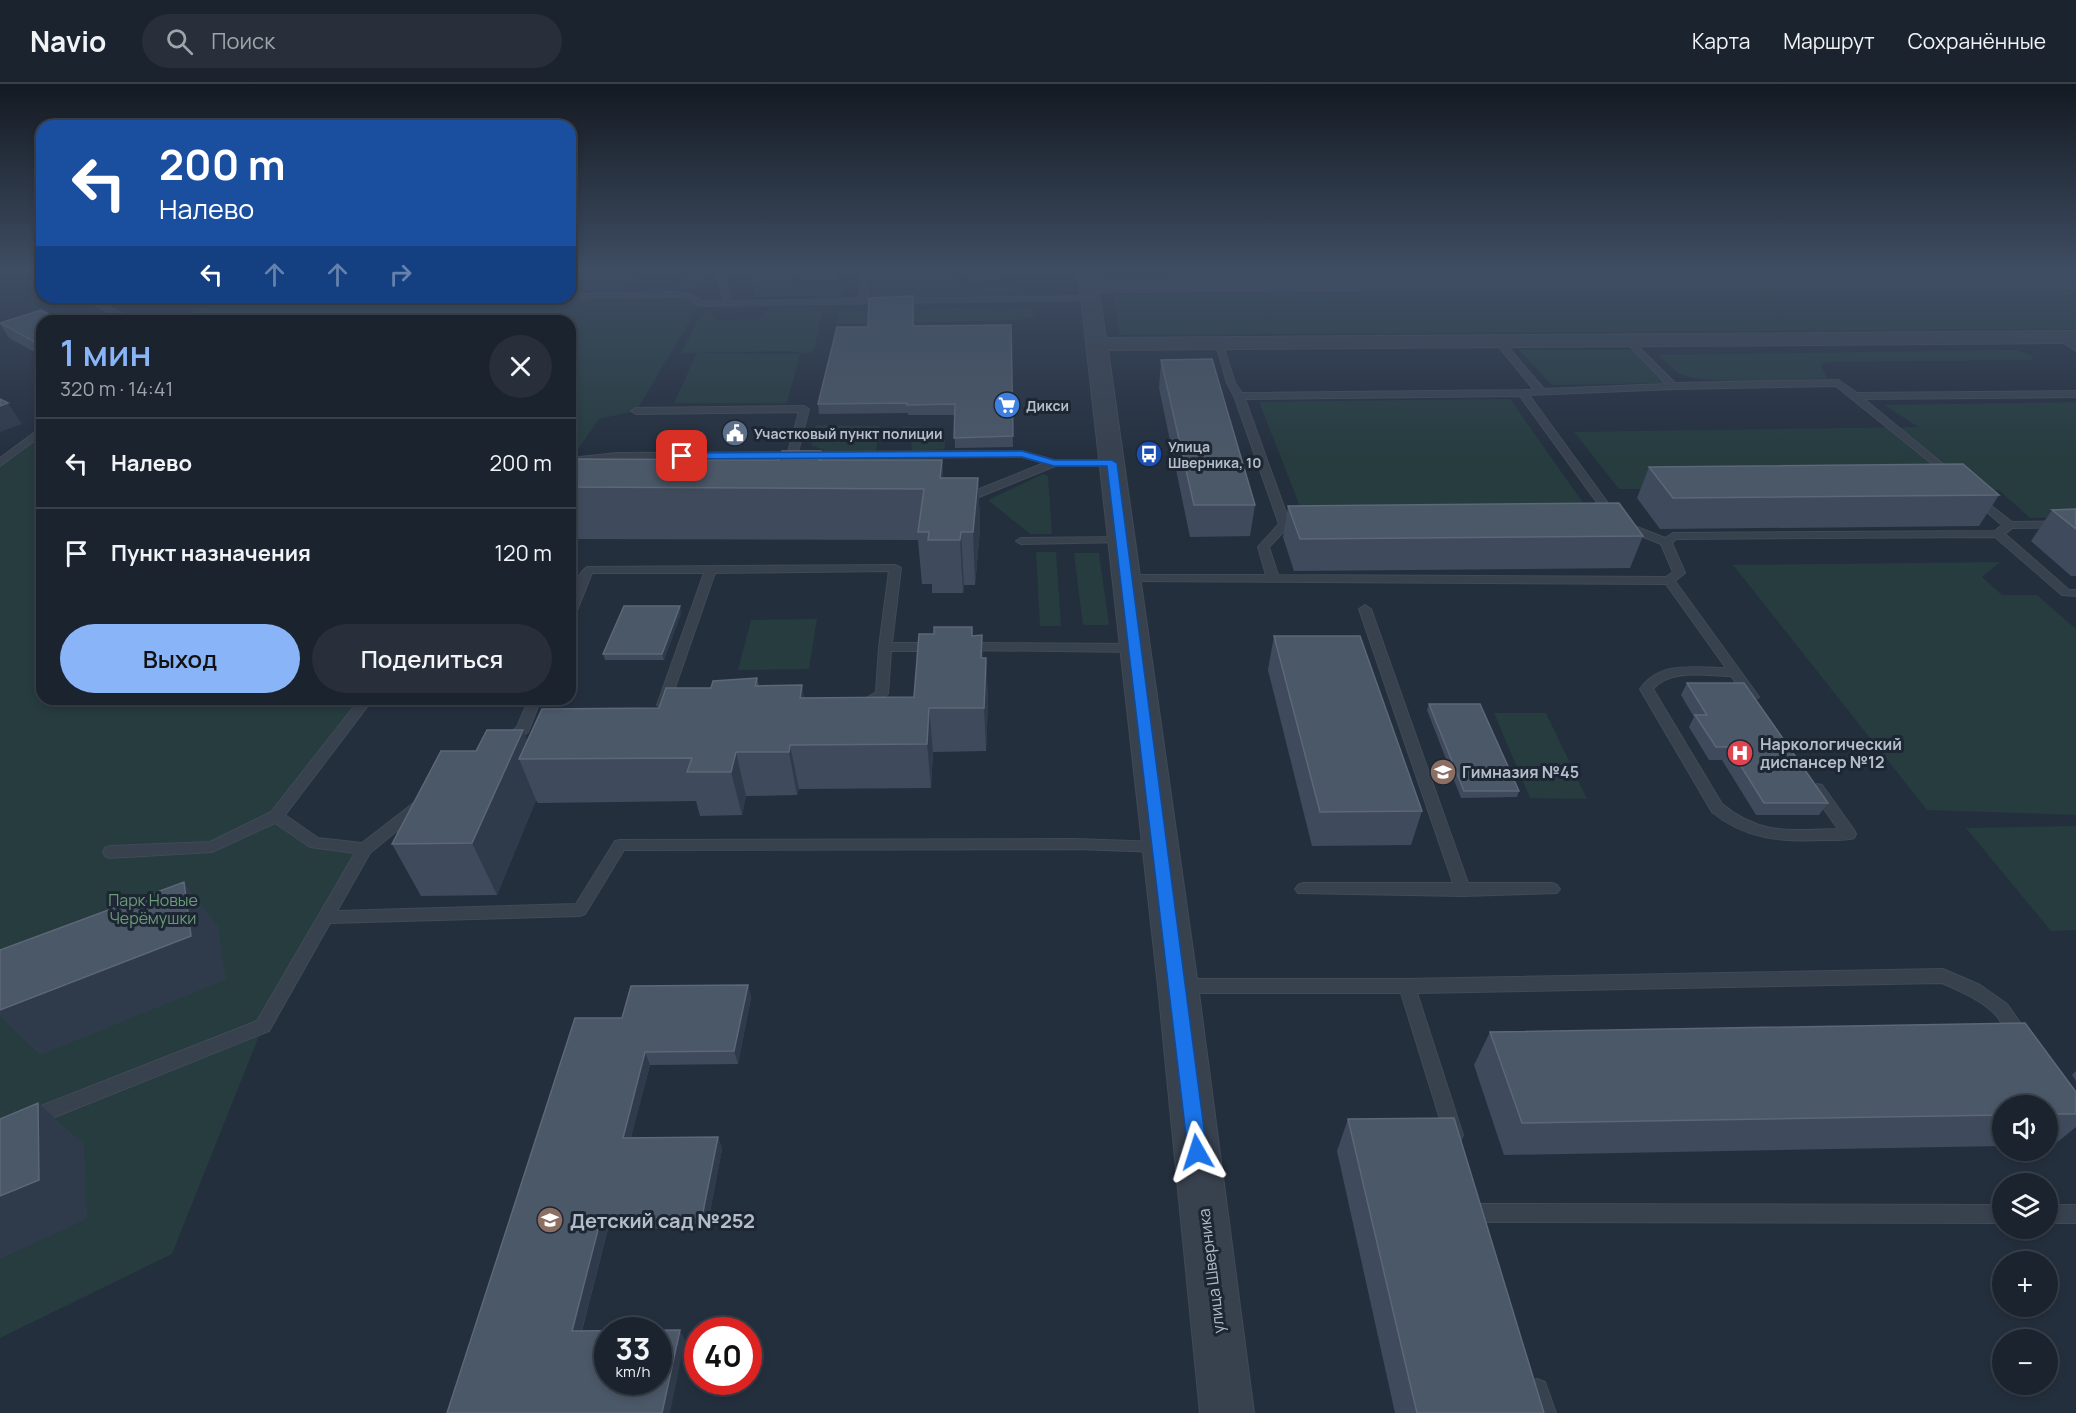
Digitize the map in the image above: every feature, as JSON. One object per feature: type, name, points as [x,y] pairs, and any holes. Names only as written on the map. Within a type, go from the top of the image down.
[{"type":"street","name":"улица Шверника","points":[[1096,333],[1178,986],[1227,1413]]},
{"type":"street","points":[[1097,344],[1629,340],[2071,341]]},
{"type":"lane","points":[[1629,340],[1673,386]]},
{"type":"lane","points":[[1218,342],[1231,383],[1239,396],[1285,524]]},
{"type":"lane","points":[[1504,348],[1541,392]]},
{"type":"lane","points":[[1239,396],[1523,393],[1673,386],[1838,383],[1963,487]]},
{"type":"lane","points":[[1126,578],[1669,580],[1679,573],[1666,542],[1611,523],[1523,393]]},
{"type":"lane","points":[[1855,396],[2076,394]]},
{"type":"lane","points":[[636,411],[804,410],[792,456]]},
{"type":"lane","points":[[0,463],[36,435]]},
{"type":"lane","points":[[576,459],[617,456],[1022,454],[1054,463],[1112,463]]},
{"type":"lane","points":[[946,498],[969,498],[1054,463]]},
{"type":"lane","points":[[1972,494],[2009,525]]},
{"type":"lane","points":[[1273,579],[1263,547],[1285,524],[1321,524]]},
{"type":"lane","points":[[1666,542],[1673,536],[1998,534],[2009,525],[2076,524]]},
{"type":"lane","points":[[1998,534],[2066,593],[2076,593]]},
{"type":"lane","points":[[1021,541],[1121,540]]},
{"type":"lane","points":[[576,599],[588,570],[895,568],[885,646],[882,694],[856,710],[844,711]]},
{"type":"lane","points":[[657,721],[711,569]]},
{"type":"lane","points":[[1669,580],[1761,709]]},
{"type":"lane","points":[[1365,609],[1463,890]]},
{"type":"lane","points":[[885,646],[1135,648]]},
{"type":"lane","points":[[1736,672],[1668,672],[1655,678],[1646,689],[1717,808],[1731,822],[1759,834],[1849,834],[1811,781]]},
{"type":"lane","points":[[110,852],[212,847],[276,816],[362,705]]},
{"type":"lane","points":[[495,750],[529,728],[534,705]]},
{"type":"lane","points":[[0,1131],[263,1026],[364,849],[430,799]]},
{"type":"lane","points":[[276,816],[315,843],[364,849]]},
{"type":"lane","points":[[326,917],[580,910],[620,845],[1075,844],[1160,847]]},
{"type":"lane","points":[[1303,889],[1552,889]]},
{"type":"lane","points":[[1178,986],[1407,986],[1943,976],[1974,990],[2001,1010],[2028,1048]]},
{"type":"lane","points":[[1407,986],[1461,1156]]},
{"type":"lane","points":[[1472,1190],[1482,1222],[1992,1214]]},
{"type":"lane","points":[[2058,1214],[2076,1214]]},
{"type":"lane","points":[[1530,1369],[1545,1413]]},
{"type":"green space","points":[[576,333],[683,333],[636,411],[599,419],[576,452]]},
{"type":"green space","points":[[691,333],[818,333],[814,350],[806,354],[790,351],[681,353]]},
{"type":"green space","points":[[1120,333],[1435,333],[1120,335]]},
{"type":"green space","points":[[1519,350],[1633,350],[1664,383],[1552,385]]},
{"type":"green space","points":[[2015,350],[2031,355],[2033,360],[1831,362],[1820,364],[1827,378],[1753,381],[1710,380],[1683,375],[1658,355]]},
{"type":"green space","points":[[697,353],[800,354],[787,403],[674,403]]},
{"type":"green space","points":[[1510,399],[1591,514],[1303,514],[1259,402]]},
{"type":"green space","points":[[2076,402],[2076,517],[2030,518],[1999,490],[1619,489],[1574,432],[1918,427],[1885,405]]},
{"type":"green space","points":[[816,425],[880,426],[876,452],[826,451],[811,445]]},
{"type":"green space","points":[[903,426],[945,429],[945,449],[912,451],[911,441],[898,439]]},
{"type":"green space","name":"Парк Новые Черёмушки","points":[[36,432],[36,705],[362,705],[277,816],[315,843],[365,849],[263,1026],[172,1254],[0,1338],[0,459]]},
{"type":"green space","points":[[1043,474],[1048,476],[1052,534],[1030,534],[988,500]]},
{"type":"green space","points":[[1036,552],[1056,552],[1061,626],[1040,626]]},
{"type":"green space","points":[[1074,553],[1099,553],[1109,625],[1083,625]]},
{"type":"green space","points":[[2000,562],[1982,577],[2002,595],[2037,595],[2076,629],[2076,815],[1927,810],[1733,565]]},
{"type":"green space","points":[[817,619],[809,669],[738,670],[751,620]]},
{"type":"green space","points":[[1494,713],[1546,713],[1587,799],[1530,798]]},
{"type":"green space","points":[[2076,826],[2076,930],[2051,931],[1966,828]]},
{"type":"building","points":[[18,333],[36,333],[36,343]]},
{"type":"building","points":[[836,333],[1011,333],[1013,436],[954,438],[955,404],[818,404]]},
{"type":"building","points":[[1212,359],[1255,505],[1194,505],[1161,360]]},
{"type":"building","points":[[0,399],[8,403],[0,406]]},
{"type":"building","points":[[782,451],[821,451],[819,460],[942,460],[940,478],[978,478],[973,532],[961,532],[960,540],[928,540],[929,532],[918,532],[924,489],[576,487],[576,459],[779,460]]},
{"type":"building","points":[[1963,464],[1999,495],[1673,498],[1649,467]]},
{"type":"building","points":[[1619,503],[1643,536],[1300,539],[1288,506]]},
{"type":"building","points":[[2076,509],[2076,529],[2052,510]]},
{"type":"building","points":[[624,606],[680,606],[662,654],[603,654]]},
{"type":"building","points":[[934,627],[972,627],[972,636],[982,635],[981,658],[986,658],[984,708],[929,708],[927,744],[790,745],[789,752],[736,752],[731,772],[687,772],[692,758],[519,759],[542,709],[659,708],[666,688],[711,688],[713,681],[757,678],[755,686],[802,685],[800,698],[914,697],[919,634],[934,634]]},
{"type":"building","points":[[1274,636],[1360,636],[1422,811],[1320,812]]},
{"type":"building","name":"Наркологический диспансер №12","points":[[1687,683],[1744,683],[1828,803],[1764,803],[1729,747],[1716,747],[1695,715],[1707,715]]},
{"type":"building","points":[[1429,704],[1480,704],[1519,791],[1464,791]]},
{"type":"building","points":[[487,730],[523,730],[472,843],[392,844],[441,751],[476,751]]},
{"type":"building","points":[[184,882],[191,936],[0,1010],[0,950]]},
{"type":"building","points":[[748,985],[734,1051],[645,1052],[623,1138],[718,1137],[702,1217],[601,1218],[572,1331],[594,1331],[594,1395],[666,1395],[662,1413],[447,1413],[575,1018],[622,1018],[631,986]]},
{"type":"building","points":[[2025,1023],[2076,1092],[2076,1114],[2058,1114],[2058,1095],[1992,1095],[1992,1115],[1522,1123],[1490,1032]]},
{"type":"building","points":[[38,1103],[39,1180],[0,1196],[0,1119]]},
{"type":"building","points":[[1454,1118],[1544,1413],[1417,1413],[1348,1119]]},
{"type":"building","points":[[672,1330],[680,1330],[672,1367]]},
{"type":"place","name":"Дикси","points":[[1007,405]]},
{"type":"place","name":"Участковый пункт полиции","points":[[735,433]]},
{"type":"place","name":"Улица Шверника, 10","points":[[1149,454]]},
{"type":"place","name":"Наркологический диспансер №12","points":[[1740,753]]},
{"type":"place","name":"Гимназия №45","points":[[1443,772]]},
{"type":"place","name":"Детский сад №252","points":[[550,1220]]},
{"type":"route","points":[[682,456],[1022,454],[1054,463],[1112,463],[1197,1152]]}]
